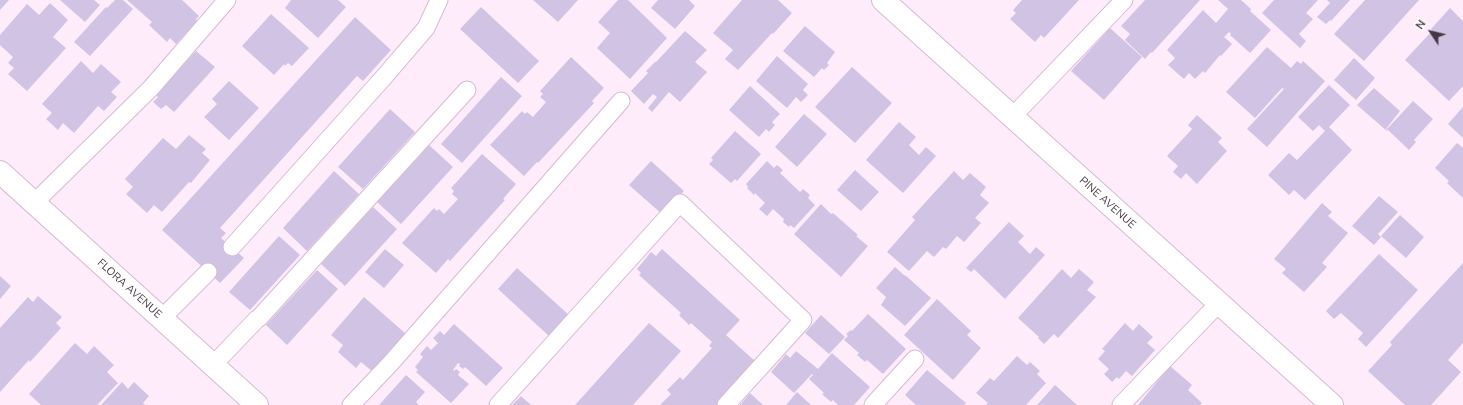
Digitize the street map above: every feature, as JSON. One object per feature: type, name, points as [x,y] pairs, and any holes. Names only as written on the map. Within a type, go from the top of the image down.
[{"type":"street","name":"PINE AVENUE","points":[[883,0],[1332,405]]},
{"type":"street","name":"FLORA AVENUE","points":[[0,172],[257,405]]},
{"type":"lane","points":[[34,203],[152,88],[227,0]]},
{"type":"lane","points":[[232,247],[426,28],[439,0]]},
{"type":"lane","points":[[1012,117],[1124,0]]},
{"type":"lane","points":[[213,365],[467,90]]},
{"type":"lane","points":[[351,405],[390,364],[621,101]]},
{"type":"lane","points":[[498,405],[680,203],[803,320],[726,405]]},
{"type":"lane","points":[[161,319],[208,272]]},
{"type":"lane","points":[[1121,405],[1219,303]]},
{"type":"lane","points":[[873,405],[915,359]]},
{"type":"building","points":[[0,0],[9,0],[0,10]]},
{"type":"building","points":[[60,0],[94,0],[100,5],[85,22]]},
{"type":"building","points":[[115,0],[123,0],[133,9],[90,56],[74,42],[106,7],[107,8]]},
{"type":"building","points":[[127,0],[182,0],[199,16],[196,19],[197,21],[176,44],[170,38],[167,42],[149,25],[152,22]]},
{"type":"building","points":[[291,0],[338,0],[346,7],[318,38],[285,8]]},
{"type":"building","points":[[533,0],[578,0],[558,22]]},
{"type":"building","points":[[618,0],[628,0],[667,38],[630,79],[597,48],[610,33],[598,22]]},
{"type":"building","points":[[658,0],[689,0],[695,6],[675,29],[651,8]]},
{"type":"building","points":[[742,0],[778,0],[792,13],[738,70],[725,59],[733,50],[713,33]]},
{"type":"building","points":[[1022,0],[1079,0],[1044,38],[1041,35],[1035,42],[1010,19],[1016,13],[1013,10]]},
{"type":"building","points":[[1145,0],[1200,0],[1145,59],[1125,40],[1130,34],[1121,26]]},
{"type":"building","points":[[1218,0],[1241,0],[1251,9],[1250,11],[1271,30],[1250,53],[1230,35],[1231,34],[1229,32],[1224,37],[1232,44],[1221,56],[1220,55],[1205,73],[1203,71],[1195,79],[1189,73],[1184,79],[1168,65],[1175,58],[1167,50],[1203,10],[1216,23],[1228,9]]},
{"type":"building","points":[[1274,0],[1318,0],[1306,13],[1313,19],[1299,34],[1306,41],[1300,48],[1262,13]]},
{"type":"building","points":[[1327,0],[1350,0],[1331,21],[1330,20],[1326,24],[1317,17],[1330,3]]},
{"type":"building","points":[[1365,0],[1419,0],[1364,61],[1334,34]]},
{"type":"building","points":[[50,3],[68,20],[53,37],[66,48],[27,91],[8,74],[14,68],[8,63],[13,57],[0,45],[0,35],[27,4],[39,15]]},
{"type":"building","points":[[481,7],[539,61],[518,83],[460,29]]},
{"type":"building","points":[[1450,8],[1463,21],[1463,86],[1449,101],[1405,60],[1432,31],[1431,29]]},
{"type":"building","points":[[271,14],[309,48],[292,66],[288,63],[285,66],[284,64],[274,75],[242,46]]},
{"type":"building","points":[[355,17],[391,50],[363,81],[357,76],[220,228],[226,233],[221,238],[244,258],[220,283],[162,230]]},
{"type":"building","points":[[805,26],[835,52],[827,63],[829,65],[824,70],[822,68],[814,77],[783,51]]},
{"type":"building","points":[[1110,28],[1142,57],[1104,100],[1071,71]]},
{"type":"building","points":[[685,31],[707,50],[695,62],[707,72],[680,102],[669,92],[652,112],[648,108],[657,97],[653,94],[644,104],[631,91],[648,73],[646,71]]},
{"type":"building","points":[[1267,47],[1291,68],[1297,61],[1301,64],[1303,61],[1325,81],[1267,147],[1247,129],[1284,89],[1282,88],[1255,118],[1226,92]]},
{"type":"building","points":[[196,51],[215,67],[174,112],[166,105],[161,109],[153,102],[158,97],[156,95]]},
{"type":"building","points":[[777,56],[808,84],[803,90],[808,95],[801,102],[796,97],[787,108],[756,81]]},
{"type":"building","points":[[571,57],[604,88],[592,101],[594,103],[524,176],[490,145],[522,111],[525,114],[527,112],[533,117],[546,102],[540,97],[543,94],[540,91]]},
{"type":"building","points":[[1354,58],[1375,78],[1356,100],[1334,80]]},
{"type":"building","points":[[81,61],[93,73],[101,64],[121,82],[111,92],[117,97],[104,111],[98,106],[74,133],[63,123],[58,130],[46,119],[52,113],[42,104]]},
{"type":"building","points":[[852,67],[892,103],[855,143],[815,107]]},
{"type":"building","points":[[501,77],[522,96],[462,163],[441,144]]},
{"type":"building","points":[[229,81],[259,108],[229,140],[204,117],[217,104],[212,99]]},
{"type":"building","points":[[1329,85],[1350,105],[1329,127],[1352,150],[1305,200],[1294,190],[1289,195],[1268,175],[1289,153],[1297,160],[1325,131],[1319,125],[1313,131],[1298,117]]},
{"type":"building","points":[[750,86],[780,114],[772,122],[775,125],[769,132],[766,129],[759,137],[729,110]]},
{"type":"building","points":[[1374,88],[1400,111],[1386,129],[1388,130],[1387,131],[1357,105]]},
{"type":"building","points":[[1413,101],[1433,119],[1414,140],[1416,142],[1409,150],[1387,129]]},
{"type":"building","points":[[1463,107],[1463,138],[1448,124]]},
{"type":"building","points":[[390,109],[415,132],[363,189],[338,167]]},
{"type":"building","points":[[804,114],[827,134],[797,167],[775,147]]},
{"type":"building","points":[[1197,115],[1222,138],[1218,142],[1227,151],[1197,184],[1186,173],[1181,179],[1173,172],[1178,166],[1167,156],[1192,129],[1188,125]]},
{"type":"building","points":[[899,122],[916,137],[909,145],[919,155],[926,147],[936,156],[903,193],[866,160]]},
{"type":"building","points":[[735,131],[761,154],[737,181],[735,179],[731,183],[709,164],[713,160],[711,158]]},
{"type":"building","points":[[189,135],[206,149],[202,153],[210,160],[191,183],[189,182],[162,212],[154,205],[147,213],[126,194],[133,187],[125,179],[163,138],[176,149]]},
{"type":"building","points":[[1457,143],[1463,148],[1463,198],[1447,183],[1449,181],[1435,168]]},
{"type":"building","points":[[429,145],[453,167],[401,224],[377,202]]},
{"type":"building","points":[[482,154],[516,184],[503,199],[505,200],[450,261],[448,259],[436,273],[402,243],[434,208],[437,211],[439,209],[444,214],[458,199],[452,194],[454,191],[451,188]]},
{"type":"building","points":[[651,161],[684,191],[663,215],[629,185]]},
{"type":"building","points":[[767,161],[774,168],[777,165],[783,170],[780,173],[800,192],[803,189],[810,195],[808,198],[815,205],[794,228],[790,225],[789,227],[783,222],[784,219],[773,209],[767,216],[759,209],[765,203],[755,193],[754,195],[747,188],[748,187],[746,184]]},
{"type":"building","points":[[855,170],[879,192],[861,211],[837,190]]},
{"type":"building","points":[[334,171],[359,194],[307,251],[283,228]]},
{"type":"building","points":[[954,171],[963,180],[970,173],[986,187],[980,195],[989,203],[975,218],[981,223],[964,242],[957,236],[946,249],[943,247],[934,257],[927,251],[909,271],[887,252],[915,220],[912,217]]},
{"type":"building","points":[[1379,196],[1398,212],[1378,234],[1381,237],[1374,245],[1352,226]]},
{"type":"building","points":[[1322,203],[1332,212],[1328,216],[1348,233],[1322,263],[1327,267],[1304,292],[1282,273],[1286,269],[1274,259]]},
{"type":"building","points":[[821,204],[831,214],[833,213],[858,235],[856,236],[868,246],[841,277],[794,234]]},
{"type":"building","points":[[373,207],[397,229],[345,286],[321,264]]},
{"type":"building","points":[[1400,215],[1424,237],[1406,258],[1381,236]]},
{"type":"building","points":[[1009,222],[1024,236],[1018,242],[1030,254],[1036,247],[1045,255],[1005,299],[974,269],[971,272],[966,268]]},
{"type":"building","points":[[279,236],[300,255],[250,310],[229,292]]},
{"type":"building","points":[[385,249],[404,265],[384,288],[365,272]]},
{"type":"building","points":[[662,249],[740,320],[726,335],[755,361],[716,405],[660,405],[671,394],[667,390],[680,377],[683,380],[712,348],[709,346],[712,342],[691,323],[689,325],[679,315],[681,313],[639,275],[641,273],[637,269],[651,252],[656,256]]},
{"type":"building","points":[[1379,254],[1418,290],[1366,347],[1358,339],[1363,333],[1341,313],[1334,319],[1326,311]]},
{"type":"building","points":[[1463,263],[1463,343],[1448,360],[1461,372],[1431,405],[1405,405],[1368,371],[1392,345],[1390,342]]},
{"type":"building","points":[[895,267],[931,298],[905,326],[881,305],[886,297],[876,288]]},
{"type":"building","points":[[517,268],[569,315],[549,336],[498,289]]},
{"type":"building","points":[[1062,269],[1071,278],[1079,269],[1094,282],[1087,290],[1096,297],[1058,338],[1054,334],[1044,344],[1038,338],[1039,337],[1018,318]]},
{"type":"building","points":[[317,270],[338,289],[287,345],[266,325]]},
{"type":"building","points":[[0,276],[11,286],[0,299]]},
{"type":"building","points":[[38,296],[62,317],[56,323],[61,328],[0,392],[0,328],[28,297],[33,302]]},
{"type":"building","points":[[364,297],[406,334],[373,372],[361,362],[356,368],[338,352],[343,345],[331,335]]},
{"type":"building","points":[[937,299],[971,331],[967,335],[981,348],[953,380],[904,335]]},
{"type":"building","points":[[868,314],[906,349],[883,374],[867,360],[865,362],[857,355],[859,353],[844,340],[848,336],[846,334],[851,330],[852,331]]},
{"type":"building","points":[[821,315],[845,337],[829,354],[805,333]]},
{"type":"building","points":[[649,323],[681,351],[633,405],[575,405]]},
{"type":"building","points":[[1125,323],[1133,331],[1139,324],[1153,337],[1147,343],[1155,350],[1132,376],[1126,371],[1119,379],[1117,377],[1112,382],[1104,374],[1109,369],[1098,359],[1105,351],[1102,349]]},
{"type":"building","points":[[454,324],[503,368],[486,386],[465,367],[463,369],[459,366],[460,364],[458,363],[453,370],[454,371],[456,369],[460,372],[458,375],[469,384],[451,403],[416,372],[418,370],[415,367],[423,357],[420,354],[427,346],[431,350],[438,343],[433,338],[440,331],[444,335]]},
{"type":"building","points":[[75,343],[87,354],[94,346],[114,365],[107,372],[118,383],[97,405],[41,405],[29,394]]},
{"type":"building","points":[[796,351],[818,369],[832,353],[870,387],[854,405],[838,405],[833,400],[831,402],[822,394],[824,393],[809,379],[813,375],[812,374],[794,393],[771,372],[786,354],[790,358]]},
{"type":"building","points":[[1017,356],[1027,365],[1030,362],[1040,371],[1037,374],[1046,383],[1026,405],[986,405],[988,403],[976,393],[990,378],[994,381]]},
{"type":"building","points":[[1170,366],[1192,385],[1188,390],[1202,403],[1200,405],[1138,405]]},
{"type":"building","points":[[927,370],[966,403],[964,405],[916,405],[905,395]]},
{"type":"building","points":[[406,375],[425,392],[416,402],[419,405],[379,405]]},
{"type":"building","points":[[122,382],[128,389],[134,382],[149,396],[143,403],[145,405],[101,405]]},
{"type":"building","points":[[1055,385],[1077,405],[1037,405]]},
{"type":"building","points":[[797,392],[811,405],[786,405]]},
{"type":"building","points":[[750,393],[763,405],[740,405]]},
{"type":"building","points":[[521,396],[531,405],[512,405]]}]
